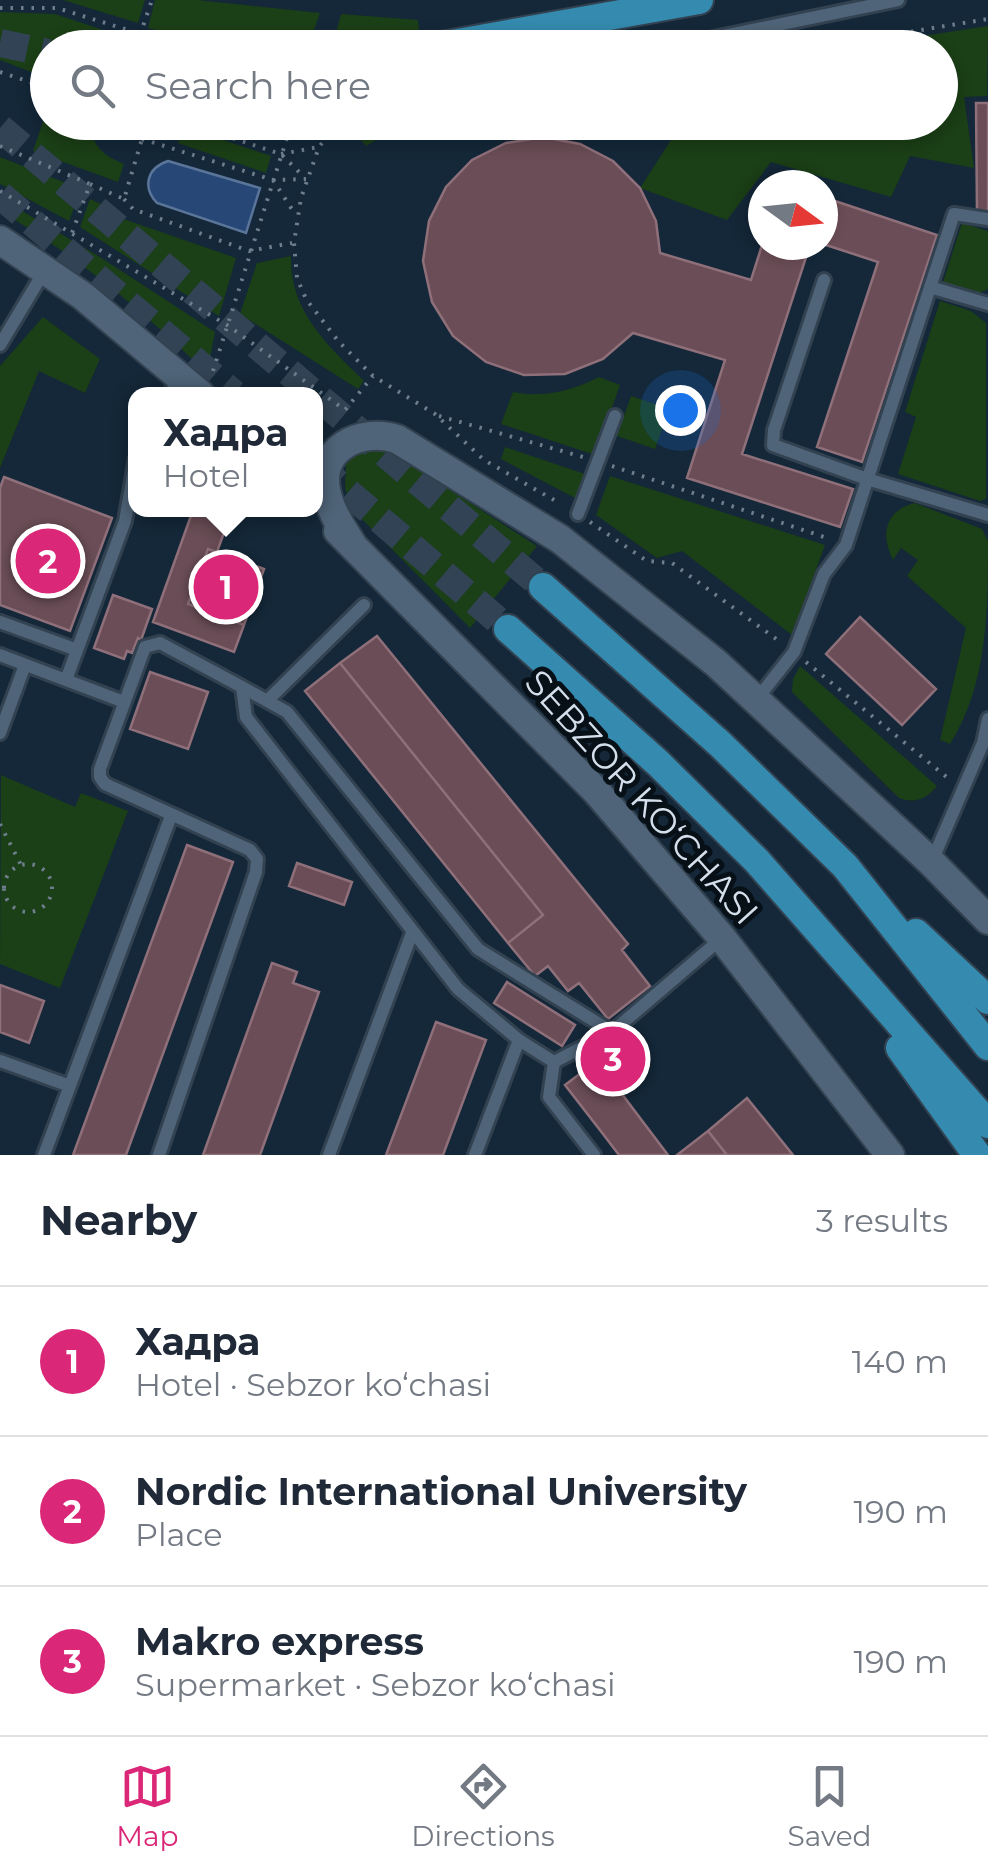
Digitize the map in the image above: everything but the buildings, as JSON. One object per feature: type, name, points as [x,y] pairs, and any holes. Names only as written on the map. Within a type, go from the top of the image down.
[{"type":"main road","points":[[531,30],[699,0]]},
{"type":"main road","points":[[543,586],[708,732],[988,1000]]},
{"type":"main road","name":"SEBZOR KO‘CHASI","points":[[508,628],[708,810],[803,912],[988,1124]]},
{"type":"main road","points":[[845,866],[988,1046]]},
{"type":"main road","points":[[803,912],[977,1155]]},
{"type":"street","points":[[0,240],[124,328],[191,386]]},
{"type":"street","points":[[352,544],[326,493],[331,458],[348,440],[358,436],[378,434],[397,439],[560,539],[716,663],[931,862],[988,920]]},
{"type":"street","name":"SEBZOR KO‘CHASI","points":[[323,516],[597,792],[722,938],[890,1155]]},
{"type":"lane","points":[[752,30],[898,0]]},
{"type":"lane","points":[[757,700],[794,652],[824,574],[846,545],[954,214],[988,219]]},
{"type":"lane","points":[[0,344],[46,269]]},
{"type":"lane","points":[[824,280],[771,440],[773,446],[988,516]]},
{"type":"lane","points":[[930,287],[988,304]]},
{"type":"lane","points":[[578,514],[614,416]]},
{"type":"lane","points":[[66,680],[125,521],[128,492]]},
{"type":"lane","points":[[269,699],[364,605]]},
{"type":"lane","points":[[0,622],[77,650]]},
{"type":"lane","points":[[159,1155],[256,872],[256,858],[250,850],[170,816],[100,778],[124,702],[145,647],[151,643],[160,643],[287,712],[478,949],[612,1032]]},
{"type":"lane","points":[[0,655],[124,702]]},
{"type":"lane","points":[[0,733],[25,665]]},
{"type":"lane","points":[[242,686],[246,716],[458,990],[519,1040],[554,1062]]},
{"type":"lane","points":[[931,862],[983,743],[988,719]]},
{"type":"lane","points":[[44,1155],[170,816]]},
{"type":"lane","points":[[329,1155],[412,932]]},
{"type":"lane","points":[[554,1062],[612,1032],[722,938]]},
{"type":"lane","points":[[475,1155],[519,1040]]},
{"type":"lane","points":[[0,1061],[70,1086]]},
{"type":"lane","points":[[554,1062],[549,1097],[594,1155]]},
{"type":"path","points":[[142,30],[152,0]]},
{"type":"path","points":[[0,8],[57,8],[125,30]]},
{"type":"path","points":[[921,30],[988,19]]},
{"type":"path","points":[[0,72],[30,82]]},
{"type":"path","points":[[124,200],[142,140]]},
{"type":"path","points":[[145,140],[273,180],[306,179]]},
{"type":"path","points":[[238,140],[281,154],[306,179]]},
{"type":"path","points":[[191,386],[227,325],[286,140]]},
{"type":"path","points":[[325,140],[306,179],[294,243],[297,278],[306,298],[339,342],[374,376],[434,414],[484,460],[578,514],[647,561],[672,563],[794,652],[945,778],[964,784]]},
{"type":"path","points":[[0,146],[90,184],[133,208],[249,251],[294,243]]},
{"type":"path","points":[[281,154],[319,146]]},
{"type":"path","points":[[273,180],[297,217]]},
{"type":"path","points":[[72,233],[90,184]]},
{"type":"path","points":[[0,190],[227,325],[313,387]]},
{"type":"path","points":[[323,394],[345,410],[374,376]]},
{"type":"path","points":[[434,414],[599,462],[846,545]]},
{"type":"path","points":[[0,824],[21,864]]},
{"type":"path","points":[[21,864],[30,864],[50,878],[51,894],[42,908],[26,912],[10,905],[4,882],[21,864]]},
{"type":"path","points":[[0,908],[10,905]]},
{"type":"green space","points":[[63,0],[145,0],[138,23]]},
{"type":"green space","points":[[155,0],[197,0],[320,13],[314,30],[148,28]]},
{"type":"green space","points":[[0,12],[55,14],[103,30],[30,30],[30,71],[0,60]]},
{"type":"green space","points":[[341,14],[418,20],[419,30],[337,30]]},
{"type":"green space","points":[[988,26],[987,96],[964,97],[974,168],[910,156],[891,197],[838,182],[838,170],[798,170],[771,162],[765,170],[748,170],[748,192],[727,220],[640,188],[671,140],[958,140],[958,31]]},
{"type":"green space","points":[[37,140],[94,140],[100,149],[124,164],[118,182],[33,151]]},
{"type":"green space","points":[[223,140],[271,156],[266,173],[178,143]]},
{"type":"green space","points":[[0,157],[81,189],[69,221],[0,184]]},
{"type":"green space","points":[[0,198],[215,332],[207,374],[109,286],[0,211]]},
{"type":"green space","points":[[90,199],[115,216],[236,258],[219,316],[80,227]]},
{"type":"green space","points":[[962,223],[988,231],[988,289],[979,293],[943,282]]},
{"type":"green space","points":[[291,256],[296,293],[303,310],[324,340],[364,381],[358,389],[240,314],[257,263]]},
{"type":"green space","points":[[940,301],[971,311],[986,323],[986,499],[980,501],[898,474],[916,417],[905,412]]},
{"type":"green space","points":[[43,317],[100,359],[85,393],[39,371],[0,468],[0,366]]},
{"type":"green space","points":[[599,377],[620,385],[595,455],[501,424],[513,392],[558,392]]},
{"type":"green space","points":[[631,396],[669,409],[655,449],[617,436]]},
{"type":"green space","points":[[375,442],[537,546],[470,628],[355,512],[345,489],[346,464],[359,450]]},
{"type":"green space","points":[[505,447],[585,474],[575,498],[501,459]]},
{"type":"green space","points":[[610,476],[825,545],[792,635],[682,551],[657,558],[596,515]]},
{"type":"green space","points":[[915,503],[982,529],[988,541],[986,620],[979,672],[963,721],[950,744],[940,740],[966,628],[907,576],[918,560],[901,548],[893,560],[887,542],[891,518]]},
{"type":"green space","points":[[800,666],[937,786],[920,799],[899,798],[792,692]]},
{"type":"green space","points":[[1,775],[75,807],[81,793],[128,811],[60,988],[0,964]]},
{"type":"water","points":[[168,161],[260,188],[246,233],[157,203],[149,191],[149,179],[155,168]]},
{"type":"tunnel","points":[[0,43],[30,49]]},
{"type":"tunnel","points":[[0,128],[306,387]]},
{"type":"tunnel","points":[[0,195],[226,387]]},
{"type":"tunnel","points":[[323,401],[543,587]]},
{"type":"tunnel","points":[[323,471],[508,629]]},
{"type":"place","name":"Nordic International University","points":[[48,561]]},
{"type":"place","name":"Хадра","points":[[226,587]]},
{"type":"place","name":"Makro express","points":[[613,1059]]}]
